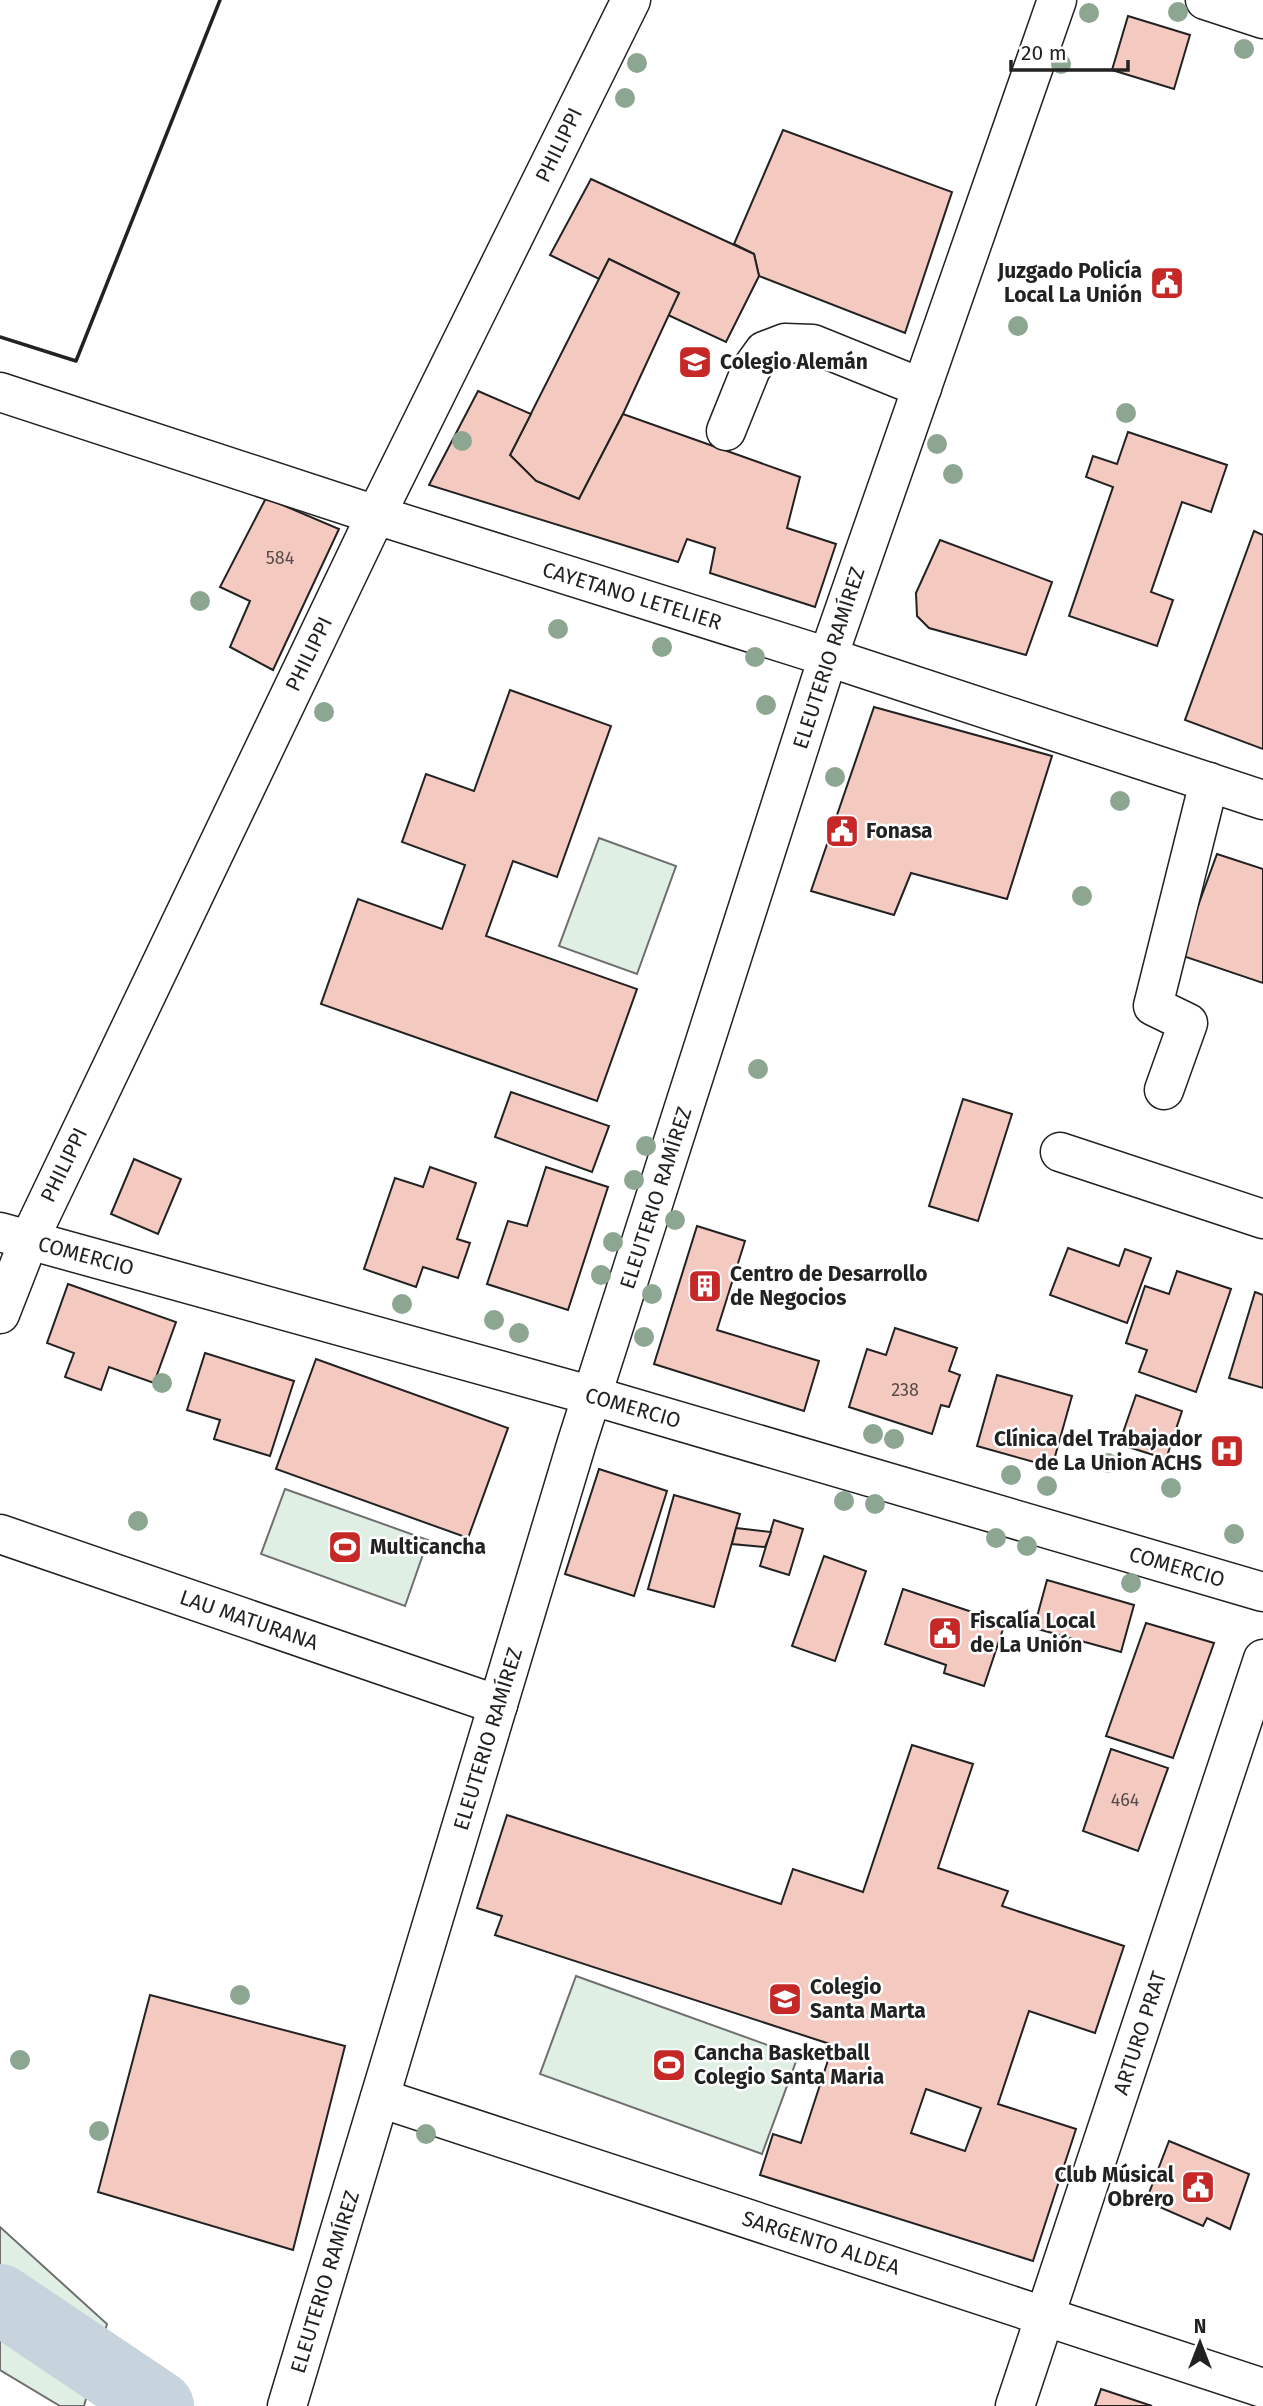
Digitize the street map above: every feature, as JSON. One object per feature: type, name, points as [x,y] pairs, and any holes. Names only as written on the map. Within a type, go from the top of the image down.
[{"type":"main road","name":"PHILIPPI","points":[[0,1314],[14,1236],[631,0]]},
{"type":"main road","name":"ELEUTERIO RAMÍREZ","points":[[287,2406],[593,1396],[828,657],[1057,0]]},
{"type":"main road","points":[[1205,0],[1263,19]]},
{"type":"main road","points":[[726,431],[751,369],[764,351],[785,343],[813,344],[922,388]]},
{"type":"main road","name":"CAYETANO LETELIER","points":[[0,392],[376,515],[828,657],[1263,800]]},
{"type":"main road","points":[[1164,1090],[1188,1023],[1153,1006],[1209,782]]},
{"type":"main road","points":[[1060,1152],[1263,1219]]},
{"type":"main road","name":"COMERCIO","points":[[14,1236],[593,1396],[1263,1592]]},
{"type":"main road","name":"LAU MATURANA","points":[[0,1534],[498,1705]]},
{"type":"main road","name":"ARTURO PRAT","points":[[1015,2406],[1263,1659]]},
{"type":"main road","name":"SARGENTO ALDEA","points":[[380,2098],[1263,2388]]},
{"type":"green space","points":[[599,838],[676,866],[637,974],[559,946]]},
{"type":"green space","name":"Multicancha","points":[[285,1489],[428,1540],[405,1606],[261,1554]]},
{"type":"green space","name":"Cancha Basketball Colegio Santa Maria","points":[[576,1976],[798,2056],[762,2154],[540,2074]]},
{"type":"green space","points":[[0,2227],[107,2324],[84,2406],[60,2406],[0,2370]]},
{"type":"building","points":[[1128,16],[1190,35],[1174,89],[1112,70]]},
{"type":"building","points":[[783,130],[952,192],[905,333],[759,276],[754,254],[734,244]]},
{"type":"building","points":[[591,179],[754,254],[759,276],[726,342],[668,315],[679,293],[609,259],[599,279],[550,255]]},
{"type":"building","points":[[609,259],[679,293],[623,414],[579,499],[536,481],[510,455]]},
{"type":"building","points":[[478,391],[531,414],[510,455],[536,481],[579,499],[623,414],[800,477],[787,528],[836,544],[815,607],[710,573],[715,548],[687,539],[678,562],[429,485]]},
{"type":"building","points":[[1128,432],[1227,465],[1211,512],[1182,502],[1151,592],[1173,600],[1157,646],[1069,616],[1113,487],[1086,477],[1093,456],[1117,464]]},
{"type":"building","points":[[266,498],[339,529],[273,670],[230,647],[250,601],[220,587]]},
{"type":"building","points":[[1254,531],[1263,535],[1263,749],[1185,720]]},
{"type":"building","points":[[940,540],[1052,582],[1026,655],[929,628],[917,616],[916,593]]},
{"type":"building","points":[[510,690],[611,726],[557,877],[513,861],[486,936],[637,989],[597,1101],[321,1004],[358,899],[442,929],[465,865],[402,842],[426,774],[474,791]]},
{"type":"building","points":[[874,707],[1052,756],[1007,899],[911,873],[894,915],[811,891]]},
{"type":"building","points":[[1217,854],[1263,869],[1263,983],[1180,955]]},
{"type":"building","points":[[511,1092],[609,1126],[592,1172],[495,1137]]},
{"type":"building","points":[[963,1099],[1012,1114],[978,1221],[929,1206]]},
{"type":"building","points":[[134,1159],[181,1179],[158,1234],[111,1214]]},
{"type":"building","points":[[430,1167],[476,1183],[457,1239],[470,1243],[458,1278],[423,1267],[416,1287],[364,1269],[395,1178],[423,1187]]},
{"type":"building","points":[[546,1167],[608,1187],[568,1310],[487,1284],[508,1221],[527,1226]]},
{"type":"building","name":"Centro de Desarrollo de Negocios","points":[[697,1226],[745,1241],[717,1330],[819,1361],[804,1411],[654,1364]]},
{"type":"building","points":[[1068,1248],[1119,1266],[1125,1249],[1151,1258],[1127,1323],[1050,1295]]},
{"type":"building","points":[[1177,1271],[1231,1289],[1196,1392],[1139,1372],[1147,1350],[1126,1343],[1145,1286],[1169,1294]]},
{"type":"building","points":[[68,1284],[176,1322],[154,1383],[109,1367],[101,1390],[65,1377],[74,1353],[47,1343]]},
{"type":"building","points":[[1255,1292],[1263,1295],[1263,1388],[1229,1378]]},
{"type":"building","points":[[895,1328],[957,1348],[949,1371],[960,1375],[949,1407],[941,1405],[932,1434],[849,1407],[867,1349],[886,1355]]},
{"type":"building","points":[[205,1353],[294,1381],[270,1456],[214,1439],[220,1420],[187,1410]]},
{"type":"building","points":[[316,1359],[508,1428],[468,1538],[276,1469]]},
{"type":"building","points":[[997,1375],[1072,1396],[1052,1467],[977,1446]]},
{"type":"building","points":[[1136,1395],[1182,1411],[1166,1459],[1119,1444]]},
{"type":"building","points":[[599,1469],[667,1491],[634,1596],[565,1574]]},
{"type":"building","points":[[674,1495],[740,1514],[714,1607],[648,1589]]},
{"type":"building","points":[[774,1520],[803,1529],[789,1575],[760,1566]]},
{"type":"building","points":[[736,1528],[771,1532],[765,1547],[732,1544]]},
{"type":"building","points":[[824,1556],[866,1571],[835,1661],[792,1646]]},
{"type":"building","points":[[1047,1580],[1134,1605],[1121,1652],[1034,1628]]},
{"type":"building","name":"Fiscalía Local de La Unión","points":[[903,1589],[1005,1623],[984,1686],[944,1673],[946,1665],[885,1644]]},
{"type":"building","points":[[1146,1623],[1214,1643],[1173,1758],[1106,1736]]},
{"type":"building","points":[[912,1745],[973,1764],[938,1868],[1008,1891],[1002,1906],[1124,1946],[1095,2033],[1029,2011],[998,2104],[1076,2129],[1033,2261],[760,2175],[773,2134],[801,2143],[833,2045],[495,1935],[502,1916],[477,1908],[507,1815],[781,1904],[793,1869],[863,1892]],"holes":[[[926,2089],[981,2108],[965,2151],[911,2133]]]},
{"type":"building","points":[[1111,1749],[1168,1768],[1138,1851],[1083,1831]]},
{"type":"building","points":[[150,1995],[345,2046],[293,2250],[98,2192]]},
{"type":"building","name":"Club Músical Obrero","points":[[1169,2141],[1249,2174],[1230,2229],[1207,2218],[1203,2226],[1146,2201]]},
{"type":"building","points":[[1101,2389],[1152,2406],[1095,2406]]},
{"type":"waterway","points":[[0,2299],[159,2406]]},
{"type":"wall","points":[[0,337],[76,361],[220,0]]},
{"type":"place","name":"Juzgado Policía Local La Unión","points":[[1167,283]]},
{"type":"place","name":"Colegio Alemán","points":[[695,362]]},
{"type":"place","name":"Fonasa","points":[[842,831]]},
{"type":"place","name":"Centro de Desarrollo de Negocios","points":[[705,1286]]},
{"type":"place","name":"Clínica del Trabajador de La Union ACHS","points":[[1227,1451]]},
{"type":"place","name":"Multicancha","points":[[345,1547]]},
{"type":"place","name":"Fiscalía Local de La Unión","points":[[945,1633]]},
{"type":"place","name":"Colegio Santa Marta","points":[[785,1999]]},
{"type":"place","name":"Cancha Basketball Colegio Santa Maria","points":[[669,2065]]},
{"type":"place","name":"Club Músical Obrero","points":[[1198,2187]]}]
